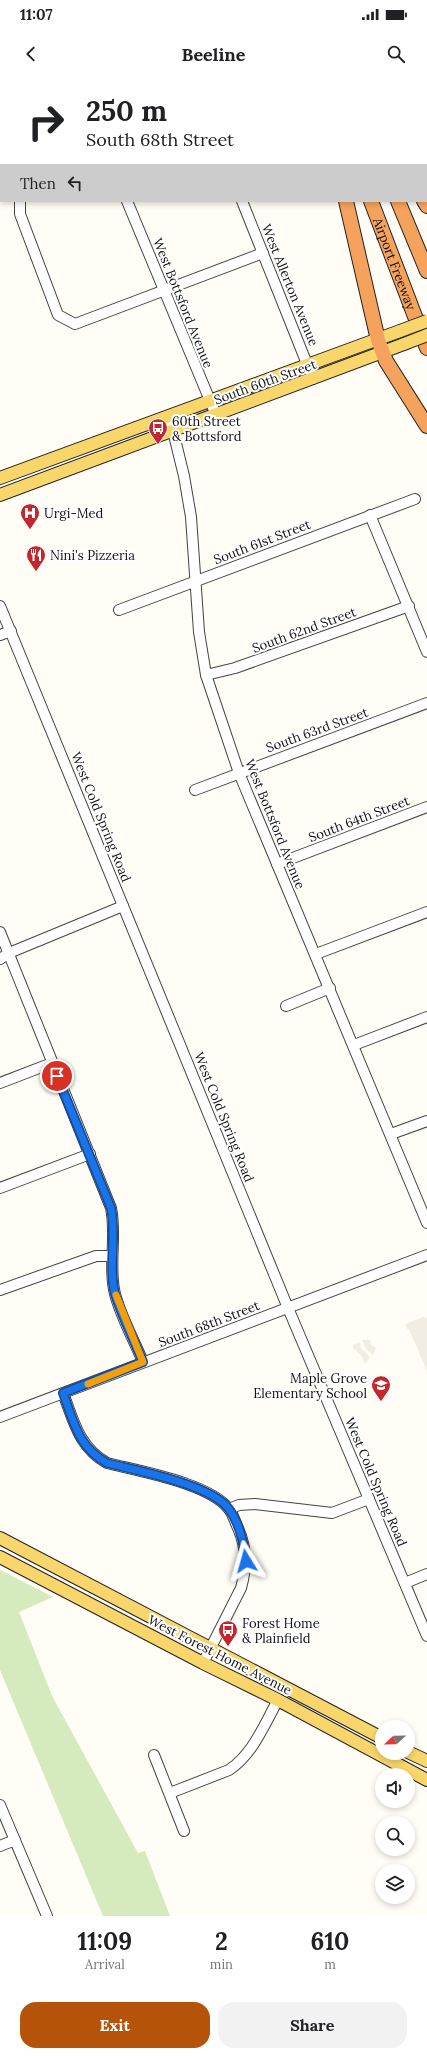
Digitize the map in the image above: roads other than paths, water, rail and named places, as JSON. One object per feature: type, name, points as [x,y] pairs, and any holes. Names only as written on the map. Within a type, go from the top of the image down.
[{"type":"highway","points":[[346,202],[380,346],[386,361],[427,426]]},
{"type":"highway","name":"Airport Freeway","points":[[371,202],[427,348]]},
{"type":"highway","name":"Airport Freeway","points":[[398,202],[427,271]]},
{"type":"main road","name":"South 60th Street","points":[[0,495],[313,379],[380,346],[400,331],[427,321]]},
{"type":"main road","name":"South 60th Street","points":[[0,478],[308,366],[380,346],[404,344],[427,335]]},
{"type":"main road","name":"West Forest Home Avenue","points":[[0,1538],[375,1734]]},
{"type":"main road","name":"West Forest Home Avenue","points":[[0,1557],[203,1663],[278,1700],[427,1780]]},
{"type":"main road","points":[[415,1755],[427,1761]]},
{"type":"street","points":[[20,202],[20,214],[58,315],[75,324],[263,253]]},
{"type":"street","name":"West Bottsford Avenue","points":[[127,202],[216,415]]},
{"type":"street","name":"West Allerton Avenue","points":[[242,202],[313,379]]},
{"type":"street","name":"West Bottsford Avenue","points":[[166,417],[173,431],[184,476],[191,517],[199,632],[206,675],[239,773],[316,954],[427,1223]]},
{"type":"street","name":"South 61st Street","points":[[119,610],[415,499]]},
{"type":"street","points":[[370,515],[427,652]]},
{"type":"street","name":"West Cold Spring Road","points":[[0,606],[288,1308],[427,1636]]},
{"type":"street","name":"South 62nd Street","points":[[206,675],[235,668],[409,606]]},
{"type":"street","points":[[0,635],[11,632]]},
{"type":"street","name":"South 63rd Street","points":[[195,790],[427,703]]},
{"type":"street","name":"South 64th Street","points":[[277,864],[427,807]]},
{"type":"street","points":[[0,960],[9,953],[123,906]]},
{"type":"street","points":[[316,954],[427,912]]},
{"type":"street","points":[[0,932],[113,1214],[111,1256],[115,1294],[143,1362]]},
{"type":"street","points":[[286,1006],[330,988]]},
{"type":"street","points":[[354,1045],[427,1017]]},
{"type":"street","points":[[0,1083],[52,1063]]},
{"type":"street","points":[[391,1134],[427,1121]]},
{"type":"street","points":[[0,1188],[90,1154]]},
{"type":"street","name":"South 68th Street","points":[[0,1417],[427,1255]]},
{"type":"street","points":[[0,1290],[96,1256],[111,1256]]},
{"type":"street","points":[[63,1393],[78,1432],[85,1445],[95,1456],[107,1463],[193,1486],[212,1496],[229,1509],[243,1539],[246,1561],[245,1575],[241,1588],[203,1663]]},
{"type":"street","points":[[229,1509],[238,1505],[255,1504],[332,1513],[369,1499]]},
{"type":"street","points":[[405,1583],[427,1574]]},
{"type":"street","points":[[170,1792],[229,1770],[238,1765],[248,1754],[278,1700]]},
{"type":"street","points":[[154,1755],[170,1792],[184,1831]]},
{"type":"street","points":[[0,1805],[47,1916]]},
{"type":"street","points":[[0,1846],[15,1840]]},
{"type":"place","name":"60th Street & Bottsford","points":[[158,445]]},
{"type":"place","name":"Urgi-Med","points":[[30,530]]},
{"type":"place","name":"Nini's Pizzeria","points":[[36,572]]},
{"type":"place","name":"Maple Grove Elementary School","points":[[381,1402]]},
{"type":"place","name":"Forest Home & Plainfield","points":[[228,1647]]}]
